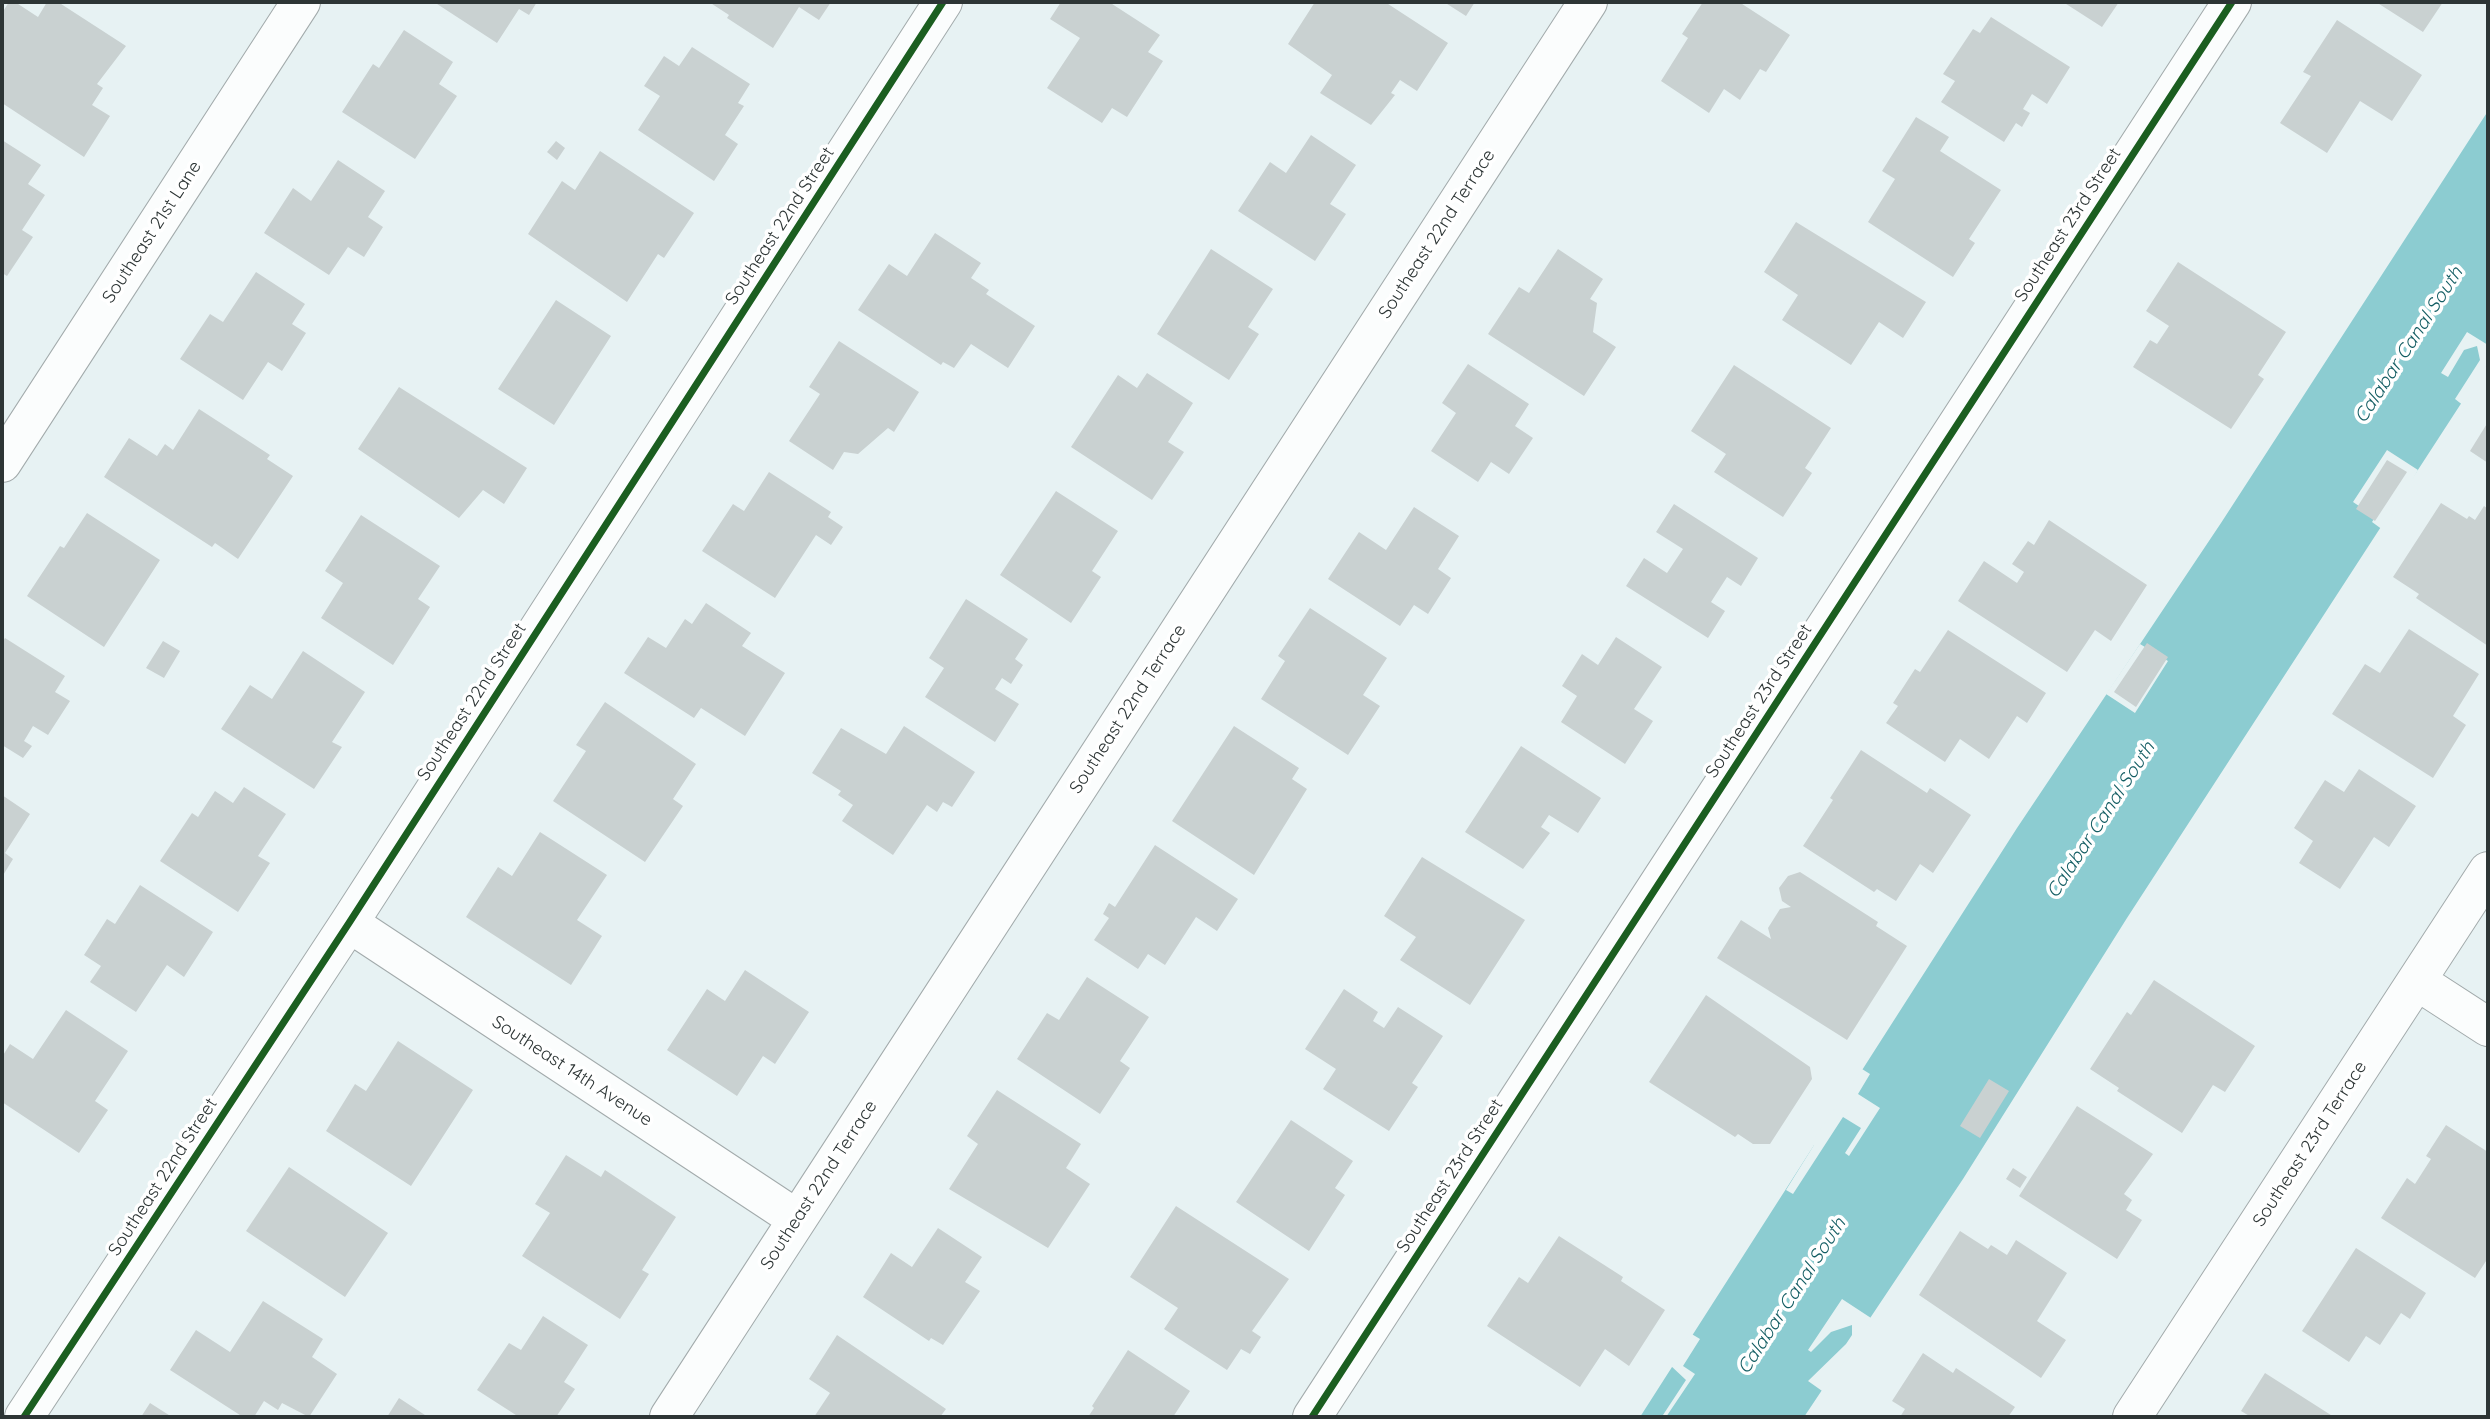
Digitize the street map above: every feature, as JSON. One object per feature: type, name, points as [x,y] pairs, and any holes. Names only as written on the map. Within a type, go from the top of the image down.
[{"type":"street","name":"Southeast 21st Lane","points":[[2,463],[301,2]]},
{"type":"street","name":"Southeast 22nd Street","points":[[24,1417],[348,923],[943,2]]},
{"type":"street","name":"Southeast 22nd Terrace","points":[[669,1417],[1588,2]]},
{"type":"street","name":"Southeast 23rd Street","points":[[1312,1417],[2232,2]]},
{"type":"street","name":"Southeast 23rd Terrace","points":[[2132,1417],[2488,871]]},
{"type":"street","name":"Southeast 14th Avenue","points":[[348,923],[797,1219]]},
{"type":"street","points":[[2417,981],[2488,1027]]},
{"type":"water","name":"Calabar Canal South","points":[[2488,111],[2488,362],[2127,918],[1963,1179],[1804,1417],[1640,1417],[2017,828],[2221,523]]},
{"type":"pier","points":[[2467,332],[2488,345],[2488,362],[2464,406],[2455,399],[2480,360],[2477,346],[2464,350],[2448,377],[2441,373]]},
{"type":"pier","points":[[2387,450],[2418,470],[2383,530],[2372,522],[2398,482],[2362,508],[2353,502]]},
{"type":"pier","points":[[2140,644],[2168,661],[2135,713],[2106,694]]},
{"type":"pier","points":[[1862,1069],[1870,1074],[1858,1094],[1880,1108],[1849,1156],[1845,1153],[1861,1128],[1843,1117],[1793,1194],[1786,1190],[1814,1145],[1811,1143]]},
{"type":"pier","points":[[1842,1299],[1871,1318],[1825,1393],[1808,1381],[1846,1344],[1852,1335],[1852,1325],[1831,1332],[1811,1352],[1808,1350]]},
{"type":"pier","points":[[1690,1333],[1700,1339],[1683,1366],[1695,1374],[1666,1417],[1663,1415],[1686,1380],[1670,1365]]},
{"type":"building","points":[[9,2],[15,2],[38,17],[47,2],[58,2],[126,46],[97,84],[103,88],[92,105],[110,116],[84,157],[2,103],[2,13]]},
{"type":"building","points":[[434,2],[537,2],[529,15],[519,9],[497,43]]},
{"type":"building","points":[[709,2],[831,2],[819,20],[799,7],[773,48],[727,18],[729,15]]},
{"type":"building","points":[[1061,2],[1109,2],[1160,35],[1148,52],[1163,61],[1127,117],[1112,108],[1102,123],[1047,88],[1080,38],[1050,19]]},
{"type":"building","points":[[1315,2],[1385,2],[1448,43],[1417,91],[1400,80],[1391,93],[1395,95],[1371,125],[1320,93],[1332,75],[1288,44]]},
{"type":"building","points":[[1444,2],[1475,2],[1466,16]]},
{"type":"building","points":[[1703,2],[1739,2],[1790,35],[1766,72],[1760,69],[1740,100],[1724,89],[1709,113],[1661,81],[1688,38],[1682,34]]},
{"type":"building","points":[[2063,2],[2119,2],[2102,27]]},
{"type":"building","points":[[2376,2],[2443,2],[2423,32]]},
{"type":"building","points":[[1991,17],[2070,67],[2047,104],[2032,94],[2023,109],[2030,113],[2022,127],[2016,123],[2004,142],[1941,102],[1955,81],[1943,74],[1973,29],[1980,33]]},
{"type":"building","points":[[2337,20],[2422,75],[2392,121],[2360,101],[2327,153],[2280,123],[2311,76],[2303,72]]},
{"type":"building","points":[[404,30],[453,62],[439,84],[457,96],[415,159],[342,112],[373,64],[379,68]]},
{"type":"building","points":[[692,47],[750,84],[738,103],[744,106],[725,135],[738,144],[714,181],[638,130],[660,96],[644,86],[664,56],[679,66]]},
{"type":"building","points":[[1916,117],[1949,137],[1940,151],[2001,190],[1969,239],[1975,243],[1953,277],[1868,222],[1895,179],[1882,171]]},
{"type":"building","points":[[1311,135],[1356,165],[1330,204],[1346,214],[1315,261],[1238,211],[1270,162],[1286,173]]},
{"type":"building","points":[[2,140],[41,165],[28,184],[45,195],[22,230],[33,237],[7,276],[2,273]]},
{"type":"building","points":[[556,141],[565,148],[557,160],[547,152]]},
{"type":"building","points":[[600,151],[694,213],[664,258],[658,254],[627,302],[528,234],[562,181],[575,190]]},
{"type":"building","points":[[338,160],[385,191],[368,217],[383,227],[364,257],[348,247],[329,275],[264,233],[293,188],[311,201]]},
{"type":"building","points":[[1796,222],[1926,302],[1903,338],[1879,322],[1851,365],[1782,320],[1798,295],[1764,272]]},
{"type":"building","points":[[935,233],[981,263],[971,278],[989,290],[986,294],[1035,326],[1008,368],[971,344],[954,368],[943,362],[941,365],[858,310],[889,264],[907,276]]},
{"type":"building","points":[[1211,249],[1273,289],[1248,327],[1259,334],[1229,380],[1157,334]]},
{"type":"building","points":[[1558,249],[1603,279],[1590,299],[1597,303],[1593,332],[1616,347],[1584,396],[1488,334],[1519,287],[1529,293]]},
{"type":"building","points":[[2178,262],[2286,332],[2258,375],[2264,379],[2231,429],[2133,367],[2150,340],[2157,344],[2169,326],[2146,311]]},
{"type":"building","points":[[256,272],[305,304],[292,324],[306,333],[282,371],[268,362],[243,400],[180,359],[210,314],[223,322]]},
{"type":"building","points":[[556,300],[611,336],[554,425],[498,389]]},
{"type":"building","points":[[839,341],[919,392],[894,432],[888,428],[858,454],[844,452],[833,470],[789,441],[820,394],[809,387]]},
{"type":"building","points":[[1468,364],[1529,404],[1515,426],[1533,438],[1509,474],[1491,462],[1478,482],[1431,451],[1456,413],[1442,403]]},
{"type":"building","points":[[1734,365],[1831,428],[1805,468],[1812,473],[1783,517],[1714,472],[1726,454],[1691,431]]},
{"type":"building","points":[[1147,373],[1193,403],[1168,442],[1184,452],[1152,500],[1071,447],[1118,375],[1137,388]]},
{"type":"building","points":[[399,387],[527,468],[504,504],[483,490],[459,518],[358,449]]},
{"type":"building","points":[[199,409],[270,455],[267,459],[293,476],[238,559],[215,543],[212,547],[104,477],[129,438],[157,456],[165,444],[173,450]]},
{"type":"building","points":[[2488,422],[2488,463],[2470,451]]},
{"type":"building","points":[[2387,460],[2407,472],[2375,521],[2356,509]]},
{"type":"building","points":[[769,472],[831,512],[828,517],[843,527],[831,545],[816,535],[775,598],[702,551],[733,504],[744,511]]},
{"type":"building","points":[[1056,491],[1118,531],[1092,571],[1101,577],[1071,623],[1000,575]]},
{"type":"building","points":[[2441,503],[2467,519],[2469,516],[2475,520],[2484,506],[2488,509],[2488,646],[2416,598],[2419,594],[2393,577]]},
{"type":"building","points":[[1674,504],[1758,558],[1741,586],[1727,577],[1711,602],[1725,611],[1708,638],[1626,586],[1644,558],[1667,573],[1683,549],[1656,532]]},
{"type":"building","points":[[1414,507],[1459,536],[1438,569],[1451,578],[1428,614],[1414,605],[1400,626],[1328,579],[1359,532],[1386,550]]},
{"type":"building","points":[[87,513],[160,560],[104,647],[27,596],[60,546],[64,548]]},
{"type":"building","points":[[361,515],[440,566],[418,599],[430,607],[393,665],[321,618],[343,583],[325,571]]},
{"type":"building","points":[[2049,520],[2147,585],[2111,641],[2095,630],[2067,672],[1958,601],[1984,561],[2017,583],[2024,572],[2012,564],[2028,541],[2034,545]]},
{"type":"building","points":[[966,599],[1028,639],[1015,659],[1023,665],[1011,684],[1002,678],[995,689],[1019,704],[995,742],[925,697],[944,668],[929,658]]},
{"type":"building","points":[[706,603],[751,633],[742,646],[785,673],[745,736],[701,708],[694,718],[624,673],[648,637],[666,648],[685,619],[692,624]]},
{"type":"building","points":[[1310,608],[1387,658],[1363,695],[1380,706],[1348,755],[1261,699],[1285,661],[1278,656]]},
{"type":"building","points":[[2409,629],[2479,674],[2453,716],[2466,725],[2433,778],[2332,714],[2365,664],[2380,673]]},
{"type":"building","points":[[1948,630],[2046,693],[2027,723],[2017,716],[1989,759],[1960,739],[1945,762],[1886,723],[1898,706],[1893,703],[1915,669],[1920,672]]},
{"type":"building","points":[[1616,637],[1662,667],[1634,709],[1653,721],[1625,764],[1561,722],[1577,696],[1562,686],[1582,654],[1598,665]]},
{"type":"building","points":[[5,638],[65,676],[55,692],[70,701],[48,735],[33,726],[24,741],[32,746],[23,758],[2,745],[2,643]]},
{"type":"building","points":[[163,641],[180,651],[164,678],[146,668]]},
{"type":"building","points":[[2147,643],[2168,657],[2136,707],[2114,692]]},
{"type":"building","points":[[303,651],[365,692],[332,742],[342,747],[314,789],[221,729],[250,685],[272,699]]},
{"type":"building","points":[[605,702],[696,764],[673,799],[683,806],[645,862],[553,801],[586,751],[576,745]]},
{"type":"building","points":[[904,726],[975,772],[952,807],[943,802],[937,812],[927,805],[893,855],[842,821],[853,805],[838,795],[841,791],[812,773],[841,728],[886,754]]},
{"type":"building","points":[[1234,726],[1299,768],[1292,779],[1307,789],[1254,875],[1172,821]]},
{"type":"building","points":[[1521,746],[1601,798],[1578,833],[1549,815],[1541,827],[1550,833],[1523,869],[1465,832]]},
{"type":"building","points":[[1861,750],[1927,793],[1930,788],[1971,815],[1933,873],[1920,864],[1896,901],[1877,889],[1874,892],[1803,846]]},
{"type":"building","points":[[2359,769],[2416,806],[2389,847],[2374,837],[2340,889],[2299,863],[2313,841],[2294,828],[2325,780],[2344,792]]},
{"type":"building","points":[[244,787],[286,814],[258,856],[270,863],[238,912],[160,861],[192,813],[198,817],[215,791],[233,803]]},
{"type":"building","points":[[2,795],[30,814],[5,853],[13,859],[2,877]]},
{"type":"building","points":[[540,832],[607,875],[577,920],[602,936],[571,985],[466,917],[498,867],[512,876]]},
{"type":"building","points":[[1155,845],[1238,899],[1217,931],[1196,917],[1165,965],[1148,954],[1138,969],[1094,940],[1109,918],[1103,914],[1109,903],[1115,907]]},
{"type":"building","points":[[1422,857],[1525,920],[1470,1005],[1400,960],[1416,937],[1384,916]]},
{"type":"building","points":[[1800,872],[1878,922],[1876,926],[1907,946],[1847,1040],[1717,958],[1741,920],[1771,939],[1768,928],[1780,909],[1791,907],[1782,901],[1779,888],[1788,876]]},
{"type":"building","points":[[140,885],[213,932],[184,977],[167,965],[136,1012],[90,982],[101,966],[84,955],[107,919],[115,924]]},
{"type":"building","points":[[745,970],[809,1012],[775,1064],[763,1056],[737,1096],[667,1050],[707,989],[725,1001]]},
{"type":"building","points":[[1087,977],[1149,1017],[1120,1061],[1130,1068],[1100,1114],[1017,1059],[1047,1013],[1059,1020]]},
{"type":"building","points":[[2154,980],[2255,1046],[2225,1092],[2213,1085],[2182,1133],[2117,1091],[2119,1088],[2090,1069],[2127,1012],[2131,1015]]},
{"type":"building","points":[[1344,989],[1378,1012],[1373,1021],[1384,1028],[1398,1007],[1443,1036],[1412,1083],[1418,1087],[1389,1131],[1323,1089],[1336,1069],[1305,1049]]},
{"type":"building","points":[[1706,995],[1810,1067],[1812,1079],[1770,1144],[1753,1144],[1738,1134],[1735,1137],[1649,1082]]},
{"type":"building","points":[[66,1010],[128,1051],[95,1101],[108,1110],[79,1153],[2,1102],[2,1057],[10,1044],[33,1059]]},
{"type":"building","points":[[398,1041],[473,1090],[411,1186],[326,1131],[355,1084],[366,1091]]},
{"type":"building","points":[[1989,1079],[2009,1091],[1980,1138],[1960,1126]]},
{"type":"building","points":[[997,1090],[1081,1144],[1066,1168],[1090,1184],[1048,1248],[949,1189],[978,1144],[967,1136]]},
{"type":"building","points":[[2077,1106],[2153,1154],[2124,1194],[2132,1200],[2126,1210],[2142,1220],[2117,1259],[2019,1196]]},
{"type":"building","points":[[1291,1120],[1353,1161],[1335,1188],[1345,1195],[1309,1251],[1236,1202]]},
{"type":"building","points":[[2446,1125],[2488,1152],[2488,1258],[2475,1278],[2381,1218],[2407,1178],[2415,1184],[2431,1159],[2426,1156]]},
{"type":"building","points":[[566,1155],[601,1177],[605,1170],[676,1217],[642,1270],[649,1274],[620,1319],[522,1256],[550,1213],[535,1204]]},
{"type":"building","points":[[289,1167],[388,1233],[345,1297],[246,1231]]},
{"type":"building","points":[[2013,1168],[2027,1177],[2020,1188],[2006,1179]]},
{"type":"building","points":[[1176,1206],[1289,1279],[1252,1331],[1261,1337],[1250,1354],[1241,1349],[1227,1370],[1164,1329],[1178,1308],[1130,1277]]},
{"type":"building","points":[[938,1228],[982,1257],[965,1282],[980,1291],[943,1345],[931,1338],[929,1341],[863,1297],[891,1253],[912,1267]]},
{"type":"building","points":[[1960,1231],[1988,1249],[1991,1245],[2007,1255],[2016,1240],[2067,1273],[2037,1321],[2066,1340],[2041,1378],[1919,1295]]},
{"type":"building","points":[[1559,1236],[1623,1277],[1621,1281],[1665,1310],[1629,1366],[1605,1349],[1580,1387],[1487,1326],[1519,1277],[1528,1283]]},
{"type":"building","points":[[2356,1248],[2426,1293],[2410,1319],[2401,1313],[2380,1345],[2366,1336],[2349,1362],[2302,1331]]},
{"type":"building","points":[[263,1301],[323,1339],[312,1357],[337,1374],[309,1417],[282,1403],[278,1410],[264,1401],[254,1417],[243,1417],[170,1370],[196,1330],[230,1352]]},
{"type":"building","points":[[543,1316],[588,1345],[564,1382],[575,1389],[556,1417],[519,1417],[477,1390],[509,1343],[521,1350]]},
{"type":"building","points":[[837,1335],[946,1409],[940,1417],[814,1417],[830,1393],[809,1379]]},
{"type":"building","points":[[1128,1350],[1190,1391],[1173,1417],[1088,1417],[1094,1408],[1092,1406]]},
{"type":"building","points":[[1923,1353],[1953,1373],[1956,1368],[2015,1407],[2008,1417],[1900,1417],[1905,1409],[1892,1401]]},
{"type":"building","points":[[2265,1373],[2334,1417],[2251,1417],[2241,1411]]},
{"type":"building","points":[[399,1398],[428,1417],[387,1417]]},
{"type":"building","points":[[150,1403],[172,1417],[141,1417]]},
{"type":"cycle path","points":[[24,1417],[349,923],[943,2]]},
{"type":"cycle path","points":[[1312,1417],[2232,2]]}]
